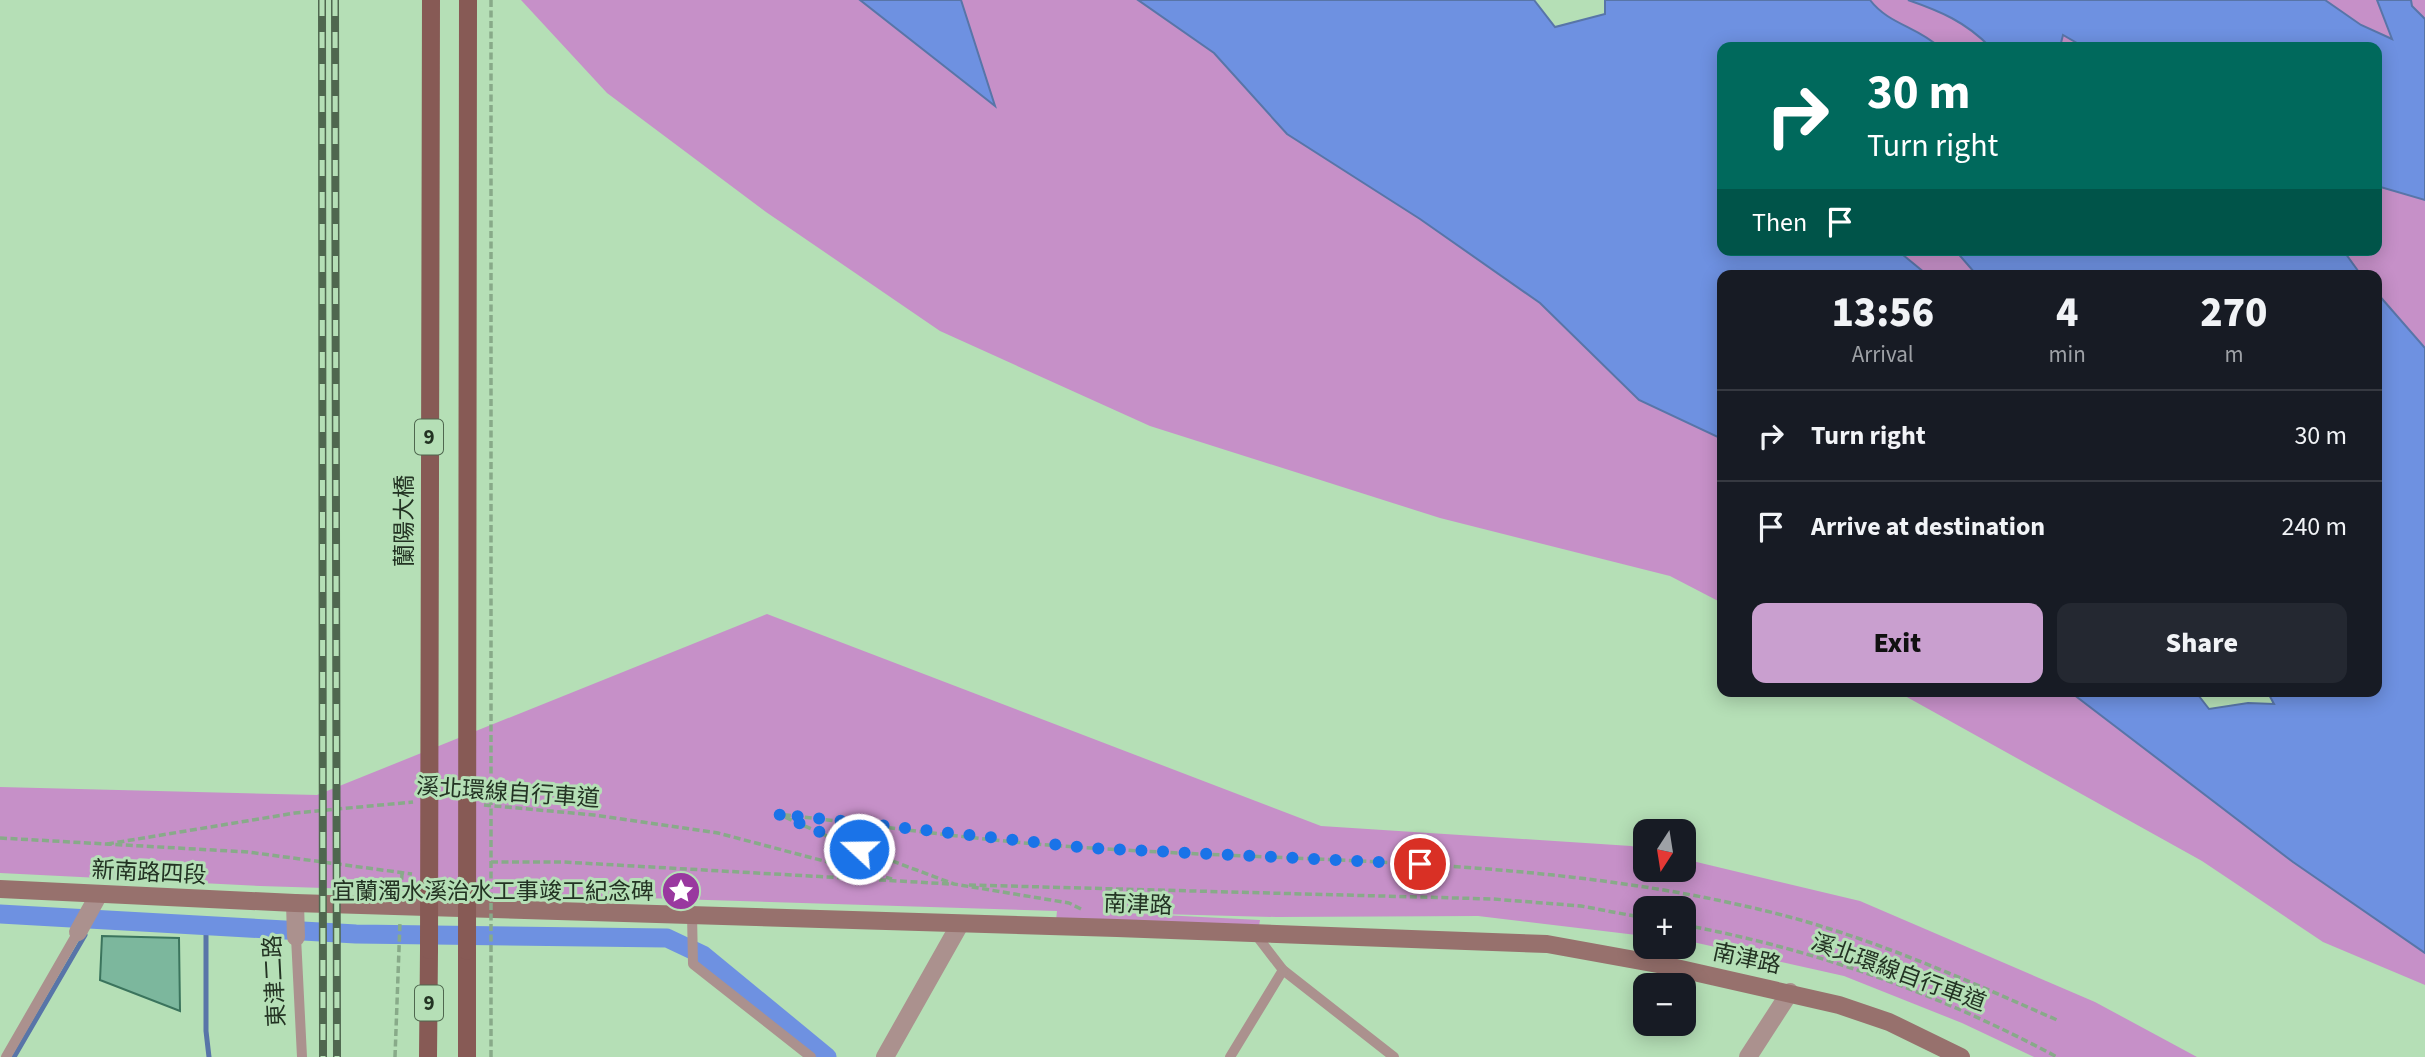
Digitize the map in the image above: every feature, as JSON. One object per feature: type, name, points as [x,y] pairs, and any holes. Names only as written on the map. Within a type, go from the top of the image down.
[{"type":"main road","name":"蘭陽大橋","points":[[421,874],[431,0]]},
{"type":"main road","name":"9","points":[[467,1057],[468,0]]},
{"type":"main road","name":"9","points":[[421,874],[429,950],[428,1057]]},
{"type":"street","name":"新南路四段","points":[[0,889],[99,894],[296,920]]},
{"type":"street","points":[[78,932],[99,894]]},
{"type":"street","name":"南津路","points":[[296,920],[692,914],[1547,944],[1790,992],[1889,1022],[1961,1057]]},
{"type":"street","points":[[885,1057],[960,924]]},
{"type":"street","points":[[1748,1057],[1790,992]]},
{"type":"lane","points":[[692,914],[693,964],[811,1057]]},
{"type":"lane","name":"東津二路","points":[[296,920],[302,1057]]},
{"type":"lane","points":[[6,1057],[78,932]]},
{"type":"lane","points":[[1256,934],[1283,970],[1394,1057]]},
{"type":"lane","points":[[1230,1057],[1283,970]]},
{"type":"path","points":[[491,0],[491,1057]]},
{"type":"path","name":"溪北環線自行車道","points":[[107,844],[295,813],[417,802]]},
{"type":"path","name":"溪北環線自行車道","points":[[471,805],[594,815],[718,833],[903,881]]},
{"type":"path","points":[[1117,928],[1069,903],[954,884],[836,840],[778,814],[1088,848],[1504,869],[1633,884],[1763,910],[1836,931],[1964,979],[2057,1020]]},
{"type":"path","name":"溪北環線自行車道","points":[[0,838],[248,852],[402,874],[421,874]]},
{"type":"path","name":"溪北環線自行車道","points":[[491,862],[563,862],[954,884],[1493,899],[1581,906],[1633,916]]},
{"type":"path","points":[[401,901],[402,874]]},
{"type":"path","points":[[396,1057],[400,915]]},
{"type":"path","name":"溪北環線自行車道","points":[[1696,928],[1839,963],[1942,1002],[2057,1057]]},
{"type":"shaded area","points":[[521,0],[1138,0],[1214,53],[1287,134],[1420,219],[1540,303],[1639,400],[1717,437],[1717,600],[1670,576],[1440,518],[1150,426],[940,331],[766,212],[607,93]]},
{"type":"shaded area","points":[[1759,0],[2003,0],[2088,42],[1814,42]]},
{"type":"shaded area","points":[[2325,0],[2425,0],[2425,78],[2382,42]]},
{"type":"shaded area","points":[[2382,187],[2425,200],[2425,445],[2399,318],[2382,299],[2382,270],[2357,270],[2347,256],[2382,256]]},
{"type":"shaded area","points":[[1904,256],[1960,256],[1973,270],[1921,270]]},
{"type":"shaded area","points":[[767,614],[1321,826],[1631,846],[1633,882],[1696,882],[1696,862],[1860,901],[2095,1002],[2197,1057],[2034,1057],[1962,1023],[1844,976],[1696,943],[1696,896],[1633,896],[1633,935],[1478,916],[1276,917],[1123,913],[1260,920],[1258,932],[1056,921],[1057,911],[260,886],[0,873],[0,787],[317,795]]},
{"type":"shaded area","points":[[1907,697],[2077,697],[2293,862],[2425,953],[2425,985],[2323,942],[2202,861]]},
{"type":"water","points":[[860,0],[961,0],[995,106]]},
{"type":"water","points":[[1138,0],[1534,0],[1555,27],[1605,14],[1605,0],[1870,0],[1885,15],[1933,42],[1717,42],[1717,256],[1904,256],[1921,270],[1717,270],[1717,437],[1639,400],[1540,303],[1420,219],[1287,134],[1214,53]]},
{"type":"water","points":[[1908,0],[2325,0],[2361,25],[2392,39],[2377,0],[2411,0],[2412,6],[2425,19],[2425,200],[2382,187],[2382,42],[2075,42],[2063,35],[2061,42],[1984,42],[1952,18]]},
{"type":"water","points":[[1960,256],[2347,256],[2357,270],[1972,270]]},
{"type":"water","points":[[2382,299],[2425,348],[2425,953],[2293,862],[2077,697],[2200,697],[2209,709],[2248,703],[2274,704],[2270,697],[2382,697]]},
{"type":"building","points":[[102,936],[179,938],[180,1011],[100,980]]},
{"type":"waterway","points":[[0,914],[356,934],[667,938],[703,955],[827,1057]]},
{"type":"waterway","points":[[206,926],[206,1031],[209,1057]]},
{"type":"waterway","points":[[14,1057],[85,935]]},
{"type":"railway","points":[[322,0],[323,1057]]},
{"type":"railway","points":[[335,0],[337,1057]]},
{"type":"place","name":"宜蘭濁水溪治水工事竣工紀念碑","points":[[681,891]]},
{"type":"route","points":[[859,849],[778,814],[1088,848],[1420,864]]}]
